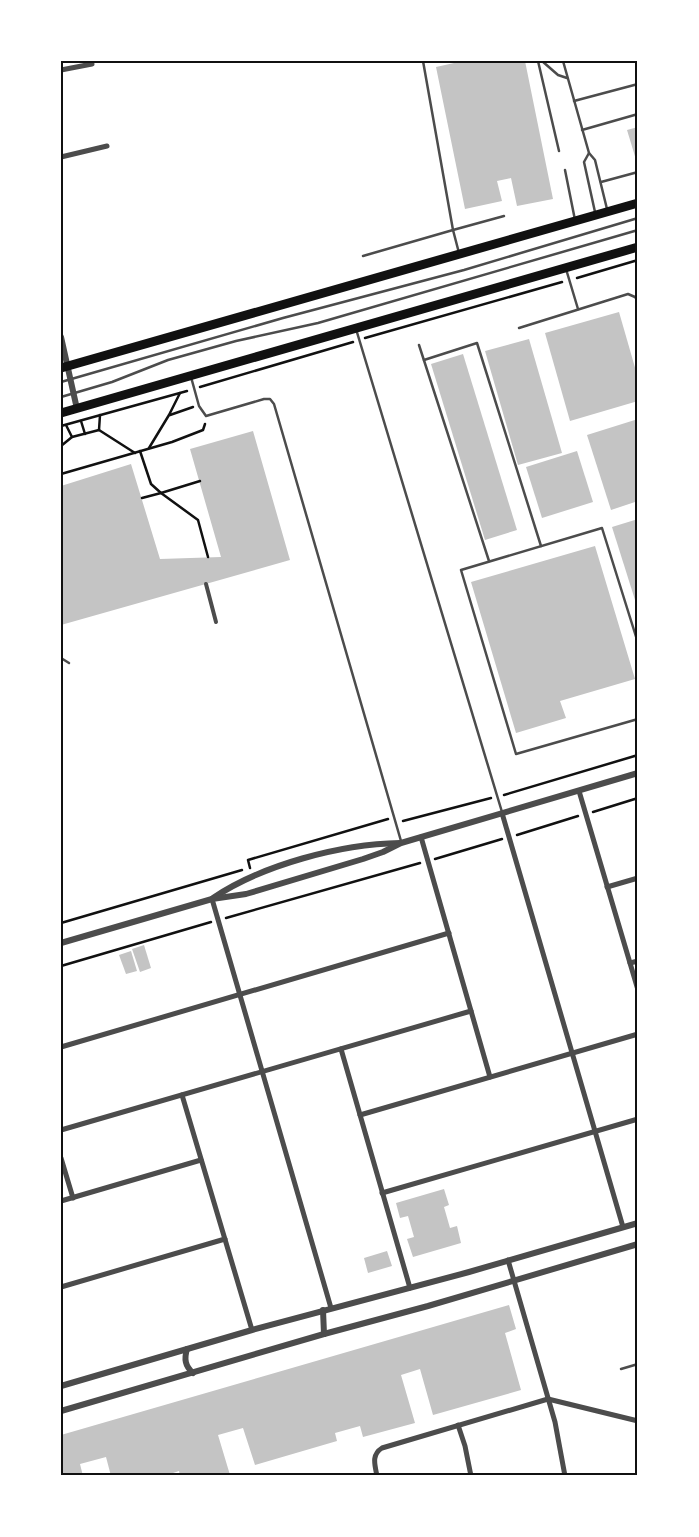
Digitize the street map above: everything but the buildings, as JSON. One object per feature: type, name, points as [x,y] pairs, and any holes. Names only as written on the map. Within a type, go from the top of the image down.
[{"type":"main road","points":[[64,367],[638,203]]},
{"type":"main road","points":[[61,413],[638,247]]},
{"type":"street","points":[[61,70],[92,64]]},
{"type":"street","points":[[61,157],[107,146]]},
{"type":"street","points":[[61,337],[64,367],[70,379],[77,409]]},
{"type":"street","points":[[206,584],[216,622]]},
{"type":"street","points":[[61,943],[212,899],[246,894],[363,859],[401,843],[638,773]]},
{"type":"street","points":[[579,791],[638,990]]},
{"type":"street","points":[[502,813],[623,1227]]},
{"type":"street","points":[[421,837],[490,1077]]},
{"type":"street","points":[[212,899],[253,876],[302,860],[365,845],[401,843]]},
{"type":"street","points":[[607,887],[638,878]]},
{"type":"street","points":[[212,899],[331,1308]]},
{"type":"street","points":[[61,1047],[449,933]]},
{"type":"street","points":[[630,963],[638,961]]},
{"type":"street","points":[[61,1130],[471,1011]]},
{"type":"street","points":[[360,1115],[638,1034]]},
{"type":"street","points":[[341,1049],[410,1288]]},
{"type":"street","points":[[182,1095],[252,1330]]},
{"type":"street","points":[[382,1193],[638,1119]]},
{"type":"street","points":[[61,1158],[73,1198]]},
{"type":"street","points":[[61,1201],[201,1160]]},
{"type":"street","points":[[61,1386],[252,1330],[410,1288],[638,1222]]},
{"type":"street","points":[[61,1287],[224,1239]]},
{"type":"street","points":[[61,1412],[638,1244]]},
{"type":"street","points":[[508,1260],[548,1399],[560,1446],[565,1476]]},
{"type":"street","points":[[323,1310],[324,1334]]},
{"type":"street","points":[[187,1349],[185,1354],[186,1364],[193,1373]]},
{"type":"street","points":[[377,1476],[374,1461],[375,1454],[382,1448],[548,1399],[638,1421]]},
{"type":"street","points":[[458,1426],[465,1446],[471,1476]]},
{"type":"lane","points":[[423,61],[453,230],[460,254]]},
{"type":"lane","points":[[538,61],[559,151]]},
{"type":"lane","points":[[542,61],[558,75],[567,78]]},
{"type":"lane","points":[[562,61],[589,153],[595,160],[608,212]]},
{"type":"lane","points":[[574,101],[638,84]]},
{"type":"lane","points":[[582,130],[638,114]]},
{"type":"lane","points":[[589,153],[584,162],[596,215]]},
{"type":"lane","points":[[564,170],[576,221]]},
{"type":"lane","points":[[601,182],[638,172]]},
{"type":"lane","points":[[363,256],[504,216]]},
{"type":"lane","points":[[61,382],[283,318],[473,267],[638,218]]},
{"type":"lane","points":[[61,397],[112,382],[176,358],[250,337],[318,323],[638,230]]},
{"type":"lane","points":[[566,267],[578,309]]},
{"type":"lane","points":[[519,328],[628,294],[635,297],[638,301]]},
{"type":"lane","points":[[356,328],[502,813]]},
{"type":"lane","points":[[424,360],[477,343],[541,546]]},
{"type":"lane","points":[[419,345],[489,561]]},
{"type":"lane","points":[[191,376],[200,406],[206,416],[264,399],[270,399],[274,404],[401,843]]},
{"type":"lane","points":[[638,643],[602,528],[461,570],[516,754],[638,719]]},
{"type":"lane","points":[[61,658],[70,663]]},
{"type":"lane","points":[[621,1368],[638,1364]]},
{"type":"path","points":[[61,426],[638,260]]},
{"type":"path","points":[[148,449],[180,393]]},
{"type":"path","points":[[169,415],[200,406]]},
{"type":"path","points":[[99,430],[100,415]]},
{"type":"path","points":[[61,474],[148,449],[203,430],[205,428],[206,416]]},
{"type":"path","points":[[81,420],[85,434]]},
{"type":"path","points":[[66,425],[72,437]]},
{"type":"path","points":[[61,446],[72,437],[99,430],[135,453]]},
{"type":"path","points":[[140,451],[151,484],[198,520],[208,557]]},
{"type":"path","points":[[142,498],[200,482]]},
{"type":"path","points":[[61,923],[251,868],[248,860],[402,815],[404,822],[638,755]]},
{"type":"path","points":[[61,966],[428,861],[638,798]]}]
